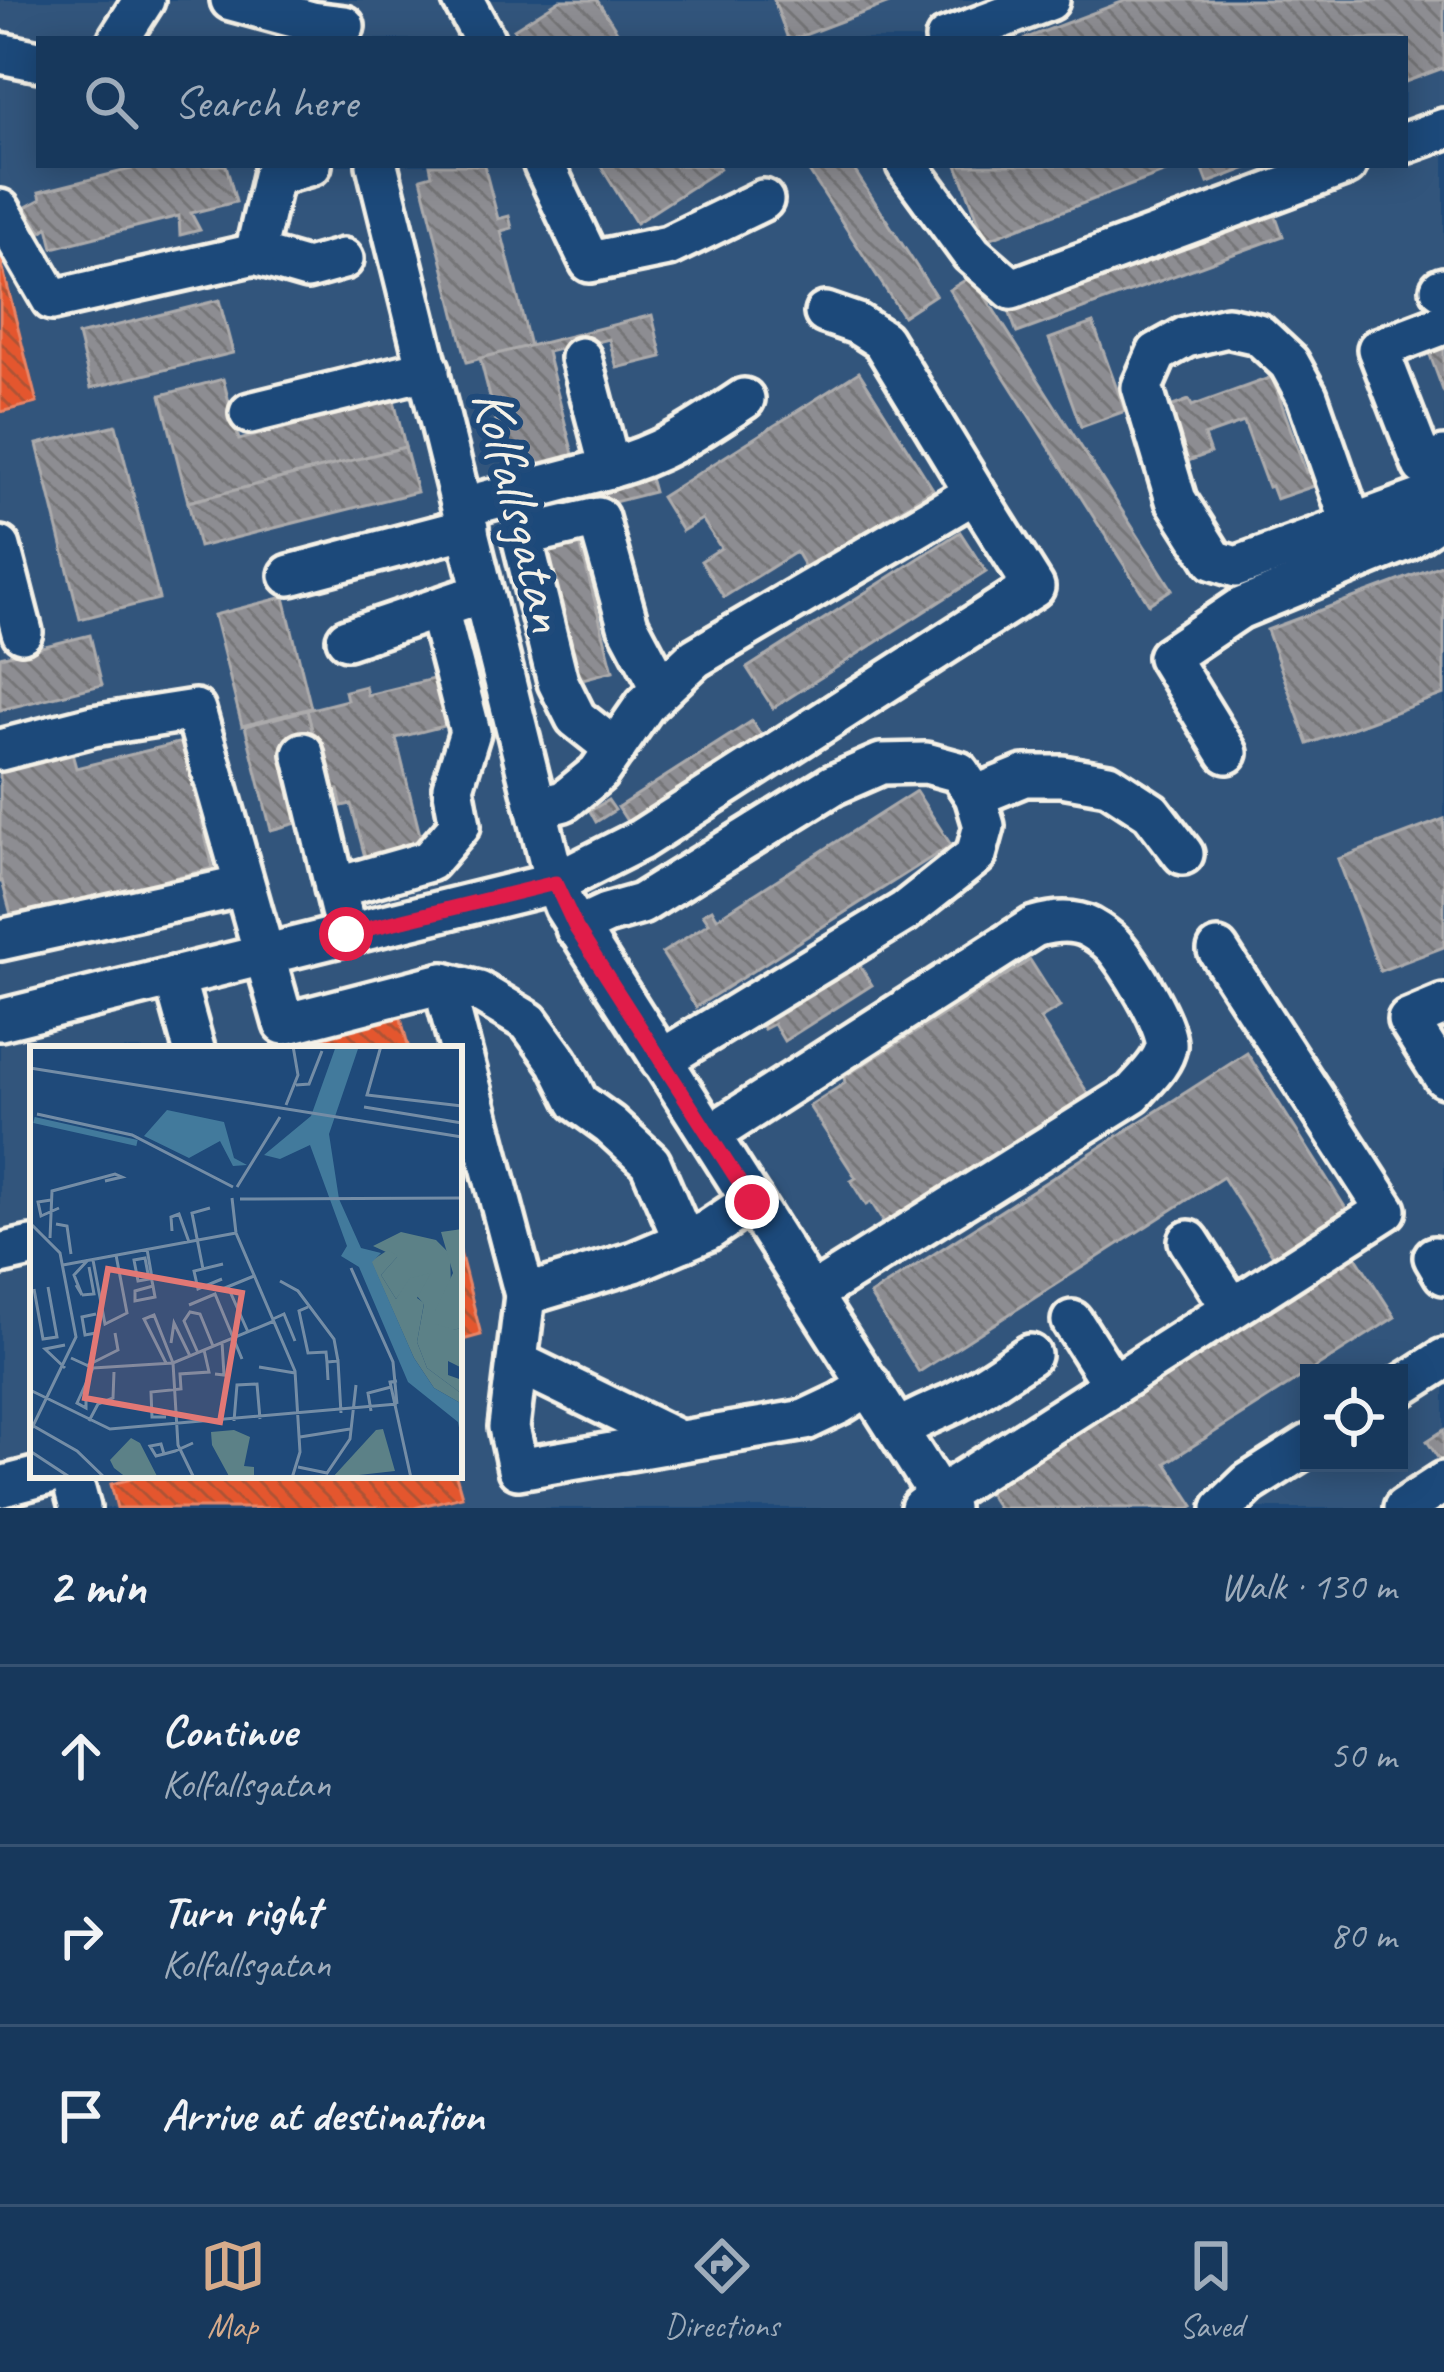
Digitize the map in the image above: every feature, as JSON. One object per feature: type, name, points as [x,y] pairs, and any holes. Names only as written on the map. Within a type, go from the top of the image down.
[{"type":"street","points":[[121,36],[144,0]]},
{"type":"street","points":[[231,0],[312,22],[345,22]]},
{"type":"street","points":[[463,0],[482,36]]},
{"type":"street","points":[[954,36],[1049,0]]},
{"type":"street","points":[[0,53],[36,60]]},
{"type":"street","points":[[1408,142],[1444,129]]},
{"type":"street","points":[[255,254],[273,176],[301,168]]},
{"type":"street","name":"Kolfallsgatan","points":[[378,168],[555,883],[576,928],[898,1430],[936,1504]]},
{"type":"street","points":[[545,168],[590,262],[668,246],[763,200]]},
{"type":"street","points":[[909,168],[972,254],[1012,289],[1338,168]]},
{"type":"street","points":[[0,210],[52,300],[255,254],[308,269],[344,260]]},
{"type":"street","points":[[1443,300],[1378,349],[1423,465],[1444,457]]},
{"type":"street","points":[[0,1020],[555,883],[640,840],[1034,587],[882,340],[825,313]]},
{"type":"street","points":[[1352,525],[1307,396],[1289,363],[1258,334],[1227,327],[1186,337],[1157,352],[1142,387],[1176,500],[1214,560],[1236,567],[1444,495]]},
{"type":"street","points":[[581,358],[610,468]]},
{"type":"street","points":[[250,413],[429,369]]},
{"type":"street","points":[[290,574],[643,459],[676,444],[744,400]]},
{"type":"street","points":[[537,808],[564,801],[598,773],[645,705],[695,658],[975,493]]},
{"type":"street","points":[[1227,753],[1168,657],[1239,609],[1407,540],[1432,523],[1444,495]]},
{"type":"street","points":[[615,749],[576,718],[558,682],[522,536],[598,518],[628,626],[662,689]]},
{"type":"street","points":[[0,547],[22,632]]},
{"type":"street","points":[[347,639],[484,592]]},
{"type":"street","points":[[335,888],[429,861],[460,826],[453,787],[470,732],[438,608]]},
{"type":"street","points":[[0,749],[93,726],[195,710],[284,1024],[443,982],[479,992],[529,1022],[558,1062],[578,1102],[650,1162],[684,1241]]},
{"type":"street","points":[[303,753],[346,934]]},
{"type":"street","points":[[576,928],[641,904],[833,785],[881,764],[926,763],[959,772],[975,796],[984,826],[976,855],[904,912],[661,1060]]},
{"type":"street","points":[[975,796],[1024,776],[1063,776],[1108,784],[1151,812],[1183,854]]},
{"type":"street","points":[[0,940],[244,886]]},
{"type":"street","points":[[710,1135],[1034,927],[1055,922],[1086,926],[1114,946],[1136,980],[1164,1029],[1166,1046],[1133,1093],[812,1294]]},
{"type":"street","points":[[936,1504],[1386,1210],[1218,950]]},
{"type":"street","points":[[174,977],[193,1046]]},
{"type":"street","points":[[443,982],[460,1046]]},
{"type":"street","points":[[1444,1005],[1408,1019],[1444,1077]]},
{"type":"street","points":[[462,1054],[525,1294],[509,1427],[518,1469],[805,1420],[870,1385]]},
{"type":"street","points":[[525,1294],[634,1262],[707,1231],[752,1202]]},
{"type":"street","points":[[1189,1241],[1232,1308]]},
{"type":"street","points":[[1072,1321],[1113,1385]]},
{"type":"street","points":[[898,1430],[978,1389],[1030,1355]]},
{"type":"street","points":[[1408,1382],[1444,1359]]},
{"type":"street","points":[[518,1362],[679,1441]]},
{"type":"street","points":[[1225,1507],[1249,1483],[1300,1451]]},
{"type":"street","points":[[4,1508],[0,1488],[35,1478]]},
{"type":"street","points":[[72,1478],[80,1508]]},
{"type":"street","points":[[1404,1508],[1444,1482]]},
{"type":"shaded area","points":[[0,0],[1444,0],[1444,1508],[0,1508]]},
{"type":"building: Shops","points":[[0,257],[37,403],[0,412]]},
{"type":"building: Shops","points":[[400,1015],[408,1046],[276,1046]]},
{"type":"building: Shops","points":[[462,1260],[481,1335],[462,1340]]},
{"type":"building: Shops","points":[[135,1478],[457,1478],[462,1496],[414,1508],[117,1508],[111,1484]]},
{"type":"building: Industry","points":[[560,0],[597,0],[620,36],[518,36],[514,29]]},
{"type":"building: Industry","points":[[774,0],[897,0],[802,36],[787,36]]},
{"type":"building: Industry","points":[[1127,0],[1444,0],[1444,71],[1408,81],[1408,36],[1032,36]]},
{"type":"building: Industry","points":[[135,168],[227,168],[236,202],[191,213],[200,230],[180,235],[179,216],[53,248],[48,227],[41,232],[26,207],[41,199],[39,192]]},
{"type":"building: Industry","points":[[431,168],[485,168],[498,219],[509,216],[512,228],[501,231],[530,346],[467,362],[421,178],[432,175]]},
{"type":"building: Industry","points":[[602,168],[720,168],[720,169],[636,223]]},
{"type":"building: Industry","points":[[807,168],[853,168],[935,295],[903,316]]},
{"type":"building: Industry","points":[[958,168],[1176,168],[986,240]]},
{"type":"building: Industry","points":[[1202,168],[1247,168],[1208,183]]},
{"type":"building: Industry","points":[[1275,214],[1283,236],[1017,333],[1009,311]]},
{"type":"building: Industry","points":[[972,276],[1172,589],[1149,604],[949,290]]},
{"type":"building: Industry","points":[[219,300],[233,353],[91,388],[78,335]]},
{"type":"building: Industry","points":[[652,315],[662,357],[617,368],[609,339],[585,345],[581,333]]},
{"type":"building: Industry","points":[[1093,323],[1125,411],[1081,427],[1049,339]]},
{"type":"building: Industry","points":[[578,334],[581,344],[547,352],[576,466],[512,483],[480,358]]},
{"type":"building: Industry","points":[[1444,335],[1444,393],[1426,344]]},
{"type":"building: Industry","points":[[859,372],[933,489],[806,569],[796,552],[724,597],[701,561],[721,548],[702,519],[682,531],[661,497]]},
{"type":"building: Industry","points":[[1272,377],[1306,472],[1311,470],[1317,485],[1276,499],[1244,422],[1204,436],[1210,453],[1185,462],[1165,409],[1189,400],[1192,406]]},
{"type":"building: Industry","points":[[223,379],[239,440],[394,400],[405,447],[188,502],[161,395]]},
{"type":"building: Industry","points":[[116,425],[159,599],[80,619],[37,444]]},
{"type":"building: Industry","points":[[405,447],[417,492],[199,547],[188,502]]},
{"type":"building: Industry","points":[[649,474],[654,492],[535,522],[530,504]]},
{"type":"building: Industry","points":[[577,532],[613,671],[575,681],[539,542]]},
{"type":"building: Industry","points":[[960,532],[986,572],[773,708],[747,668]]},
{"type":"building: Industry","points":[[1444,564],[1444,694],[1308,744],[1267,630]]},
{"type":"building: Industry","points":[[284,597],[311,708],[242,726],[214,615]]},
{"type":"building: Industry","points":[[90,635],[102,685],[0,710],[0,657]]},
{"type":"building: Industry","points":[[441,677],[452,724],[396,738],[423,847],[366,861],[351,804],[342,806],[338,790],[328,792],[307,710],[347,700],[345,691],[365,686],[367,695]]},
{"type":"building: Industry","points":[[307,710],[314,738],[286,745],[305,821],[271,830],[245,726]]},
{"type":"building: Industry","points":[[752,721],[769,747],[634,832],[618,807]]},
{"type":"building: Industry","points":[[182,742],[213,868],[12,918],[0,882],[0,763],[70,746],[76,768]]},
{"type":"building: Industry","points":[[916,791],[951,845],[696,1007],[662,953],[709,923],[703,914],[712,909],[717,918]]},
{"type":"building: Industry","points":[[608,800],[615,810],[596,822],[590,811]]},
{"type":"building: Industry","points":[[1444,819],[1444,947],[1380,971],[1338,859]]},
{"type":"building: Industry","points":[[855,958],[872,985],[784,1041],[774,1024],[764,1029],[758,1021]]},
{"type":"building: Industry","points":[[1030,960],[1060,1007],[1040,1019],[1091,1098],[889,1230],[871,1202],[866,1205],[851,1181],[856,1178],[809,1106],[845,1083],[844,1077]]},
{"type":"building: Industry","points":[[1247,1053],[1352,1218],[1279,1265],[1223,1177],[919,1372],[870,1295]]},
{"type":"building: Industry","points":[[1353,1252],[1395,1317],[1321,1364],[1300,1364],[1300,1378],[1166,1463],[1194,1506],[1190,1508],[998,1508],[984,1487]]},
{"type":"building: Industry","points":[[1444,1430],[1444,1462],[1442,1464],[1427,1441]]},
{"type":"route","points":[[346,934],[555,883],[576,928],[752,1202]]}]
